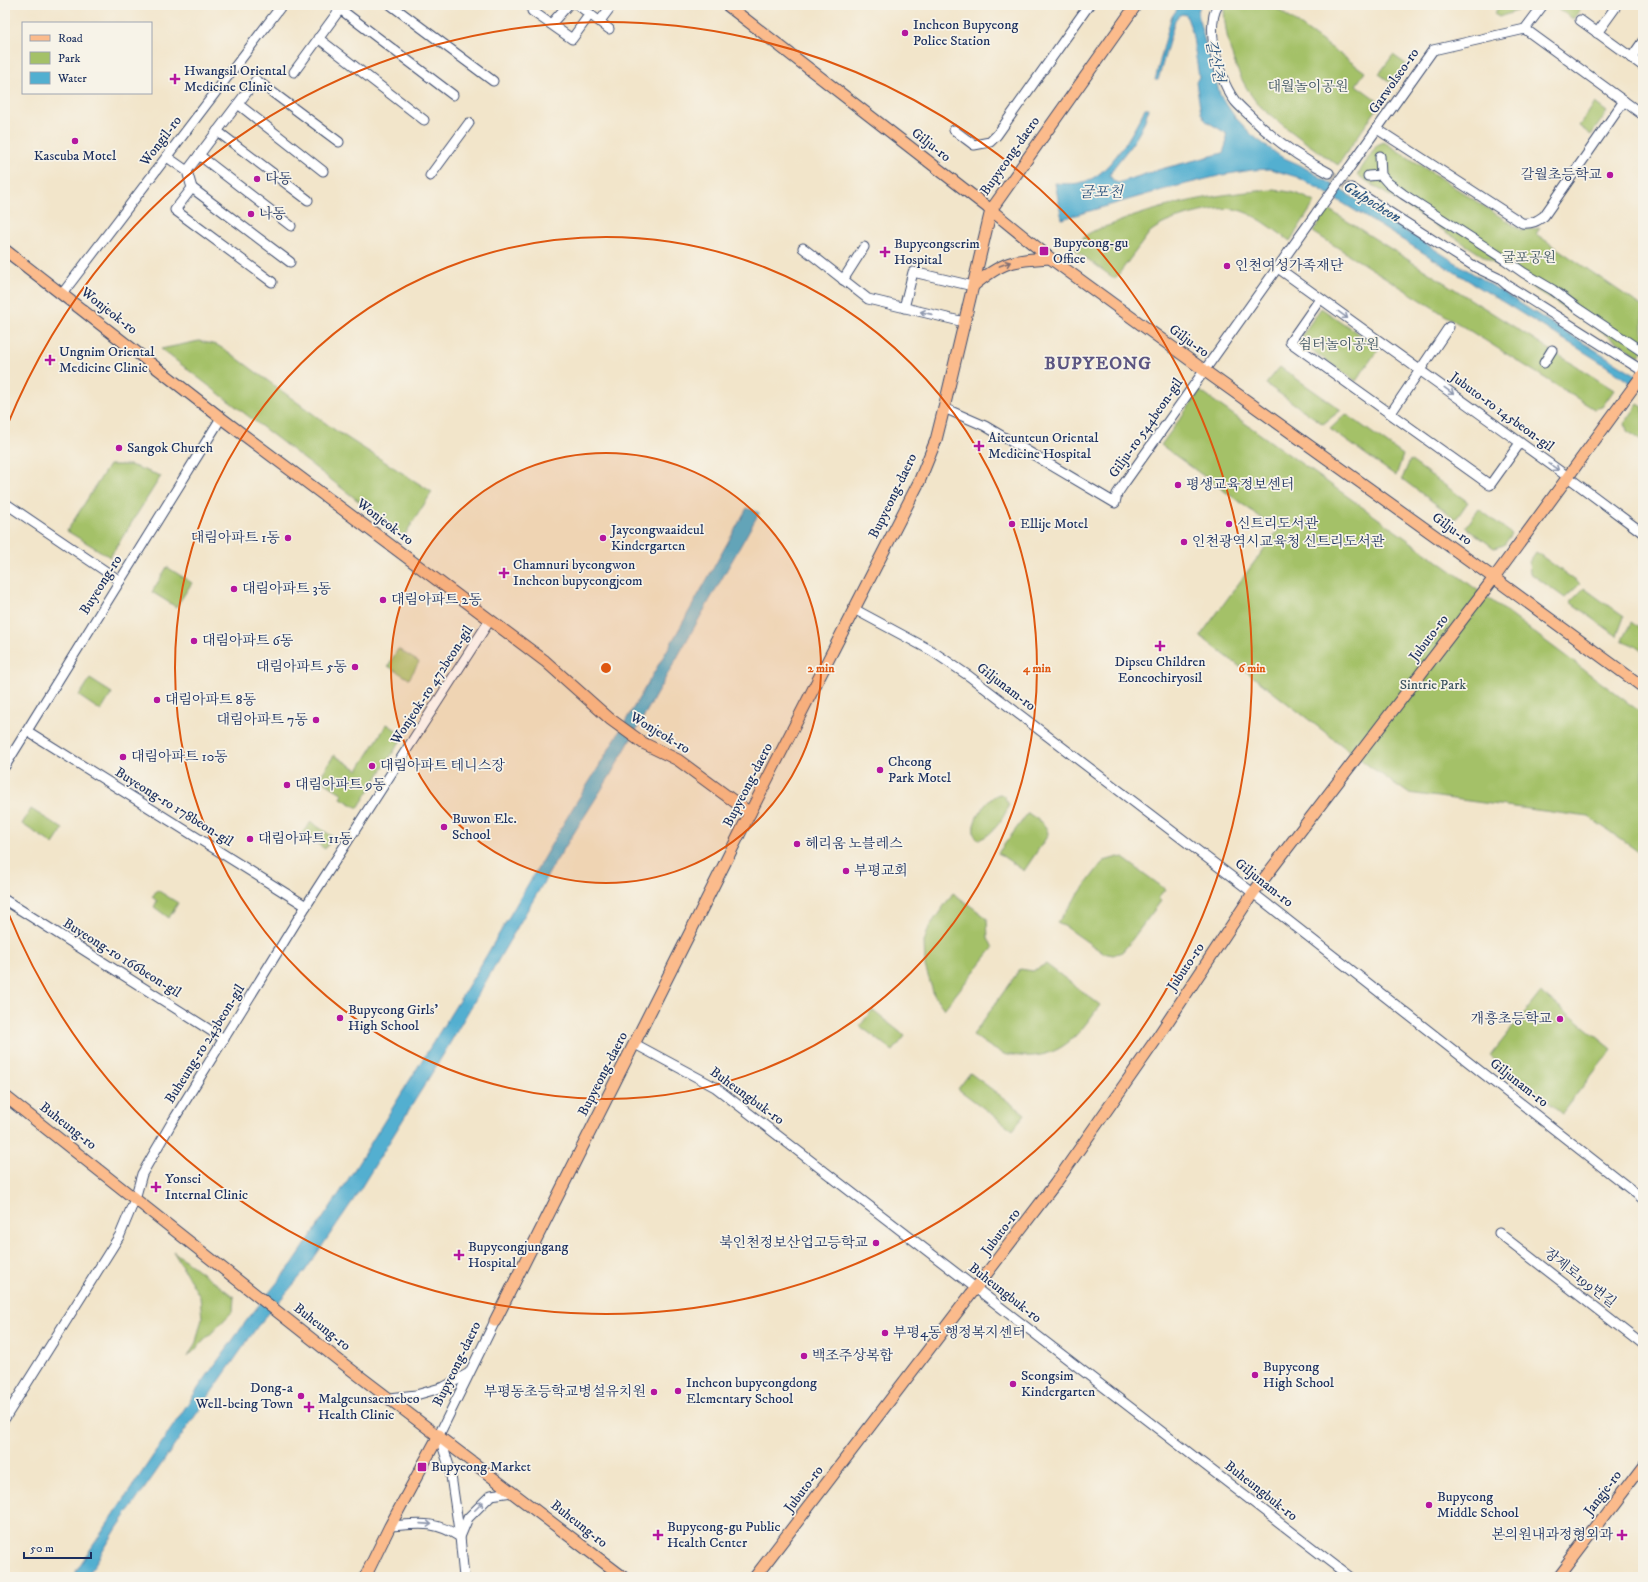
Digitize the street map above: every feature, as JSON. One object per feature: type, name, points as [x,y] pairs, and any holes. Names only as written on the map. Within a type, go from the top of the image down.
[{"type":"main road","name":"Gilju-ro","points":[[727,5],[991,210],[1050,258],[1643,687]]},
{"type":"main road","name":"Bupyeong-daero","points":[[495,1321],[750,813],[919,482],[936,440],[991,210],[1136,5]]},
{"type":"main road","name":"Wonjeok-ro","points":[[5,250],[221,418],[544,661],[610,719],[643,743],[678,760],[750,813]]},
{"type":"main road","points":[[973,286],[995,268],[1005,264],[1022,259],[1050,258]]},
{"type":"main road","name":"Jubuto-ro","points":[[755,1577],[1056,1184],[1164,1028],[1254,892],[1494,578],[1643,374]]},
{"type":"main road","name":"Buheung-ro","points":[[5,1096],[294,1325],[624,1577]]},
{"type":"main road","name":"Bupyeong-daero","points":[[365,1577],[390,1526],[439,1435]]},
{"type":"main road","name":"Jangje-ro","points":[[1558,1577],[1643,1465]]},
{"type":"street","name":"Wongil-ro","points":[[62,294],[282,5]]},
{"type":"street","points":[[391,5],[493,81]]},
{"type":"street","points":[[536,5],[532,11],[572,39],[590,14]]},
{"type":"street","points":[[551,24],[568,5]]},
{"type":"street","points":[[578,5],[609,29]]},
{"type":"street","points":[[600,21],[612,5]]},
{"type":"street","points":[[954,130],[974,145],[990,142],[1006,122],[1089,5]]},
{"type":"street","points":[[1218,5],[1214,11],[1213,38],[1217,62],[1224,81],[1235,101],[1262,128],[1289,149],[1311,164],[1329,173]]},
{"type":"street","points":[[1543,5],[1525,29],[1643,115]]},
{"type":"street","points":[[294,72],[342,7],[453,95]]},
{"type":"street","points":[[1597,33],[1614,8]]},
{"type":"street","points":[[1580,20],[1643,66]]},
{"type":"street","name":"Garwolseo-ro","points":[[1278,268],[1433,50],[1525,29]]},
{"type":"street","points":[[318,38],[424,120]]},
{"type":"street","points":[[1631,58],[1643,41]]},
{"type":"street","points":[[187,171],[256,80],[339,142]]},
{"type":"street","points":[[1377,129],[1522,223],[1528,224],[1544,216],[1624,101]]},
{"type":"street","points":[[238,104],[323,171]]},
{"type":"street","points":[[430,176],[469,123]]},
{"type":"street","points":[[217,131],[308,200]]},
{"type":"street","points":[[199,155],[291,226]]},
{"type":"street","points":[[1380,156],[1381,175],[1388,183],[1410,199],[1524,273],[1554,290],[1577,308],[1642,352]]},
{"type":"street","points":[[167,157],[187,171],[192,188],[290,262]]},
{"type":"street","points":[[1368,176],[1381,175]]},
{"type":"street","points":[[192,188],[175,210],[272,282]]},
{"type":"street","points":[[1352,188],[1477,268],[1500,279],[1507,285],[1643,371]]},
{"type":"street","points":[[803,248],[868,299],[964,322]]},
{"type":"street","points":[[843,280],[864,248]]},
{"type":"street","points":[[1205,371],[1278,268]]},
{"type":"street","name":"Jubuto-ro 145beon-gil","points":[[1278,268],[1568,477],[1643,533]]},
{"type":"street","points":[[904,308],[913,272],[973,286]]},
{"type":"street","points":[[1320,299],[1290,342],[1490,485],[1520,443]]},
{"type":"street","points":[[1391,413],[1449,327]]},
{"type":"street","points":[[1544,363],[1552,350]]},
{"type":"street","name":"Gilju-ro 544beon-gil","points":[[944,408],[985,426],[1115,503],[1117,494],[1123,485],[1205,371]]},
{"type":"street","name":"Buyeong-ro","points":[[5,766],[221,418]]},
{"type":"street","points":[[5,503],[120,581]]},
{"type":"street","name":"Giljunam-ro","points":[[854,609],[932,651],[969,676],[1254,892],[1643,1199]]},
{"type":"street","name":"Wonjeok-ro 472beon-gil","points":[[306,906],[490,620]]},
{"type":"street","name":"Buyeong-ro 178beon-gil","points":[[27,731],[306,906]]},
{"type":"street","name":"Buyeong-ro 166beon-gil","points":[[5,900],[224,1039]]},
{"type":"street","name":"Buheung-ro 243beon-gil","points":[[5,1418],[120,1235],[135,1199],[142,1174],[306,906]]},
{"type":"street","name":"Buheungbuk-ro","points":[[635,1044],[715,1087],[1350,1577]]},
{"type":"street","name":"장제로199번길","points":[[1499,1232],[1643,1345]]},
{"type":"street","name":"Bupyeong-daero","points":[[439,1435],[495,1321]]},
{"type":"street","points":[[390,1398],[416,1395],[444,1387],[469,1373]]},
{"type":"street","points":[[439,1435],[450,1469],[464,1577]]},
{"type":"street","points":[[460,1537],[468,1518],[491,1495],[512,1492]]},
{"type":"street","points":[[390,1526],[428,1523],[450,1530],[460,1537]]},
{"type":"green space","name":"대월놀이공원","points":[[1224,5],[1272,5],[1365,72],[1356,85],[1381,103],[1338,165],[1279,122],[1256,102],[1241,78],[1232,55],[1226,30]]},
{"type":"green space","points":[[1500,5],[1521,5],[1517,11],[1499,17],[1494,14]]},
{"type":"green space","points":[[1561,5],[1584,5],[1573,19],[1558,9]]},
{"type":"green space","points":[[1393,55],[1406,64],[1393,84],[1379,74]]},
{"type":"green space","points":[[1595,103],[1607,112],[1591,135],[1579,126]]},
{"type":"green space","name":"굴포공원","points":[[1384,142],[1521,230],[1540,228],[1536,234],[1643,307],[1643,351],[1639,356],[1357,175],[1377,145]]},
{"type":"green space","points":[[1273,190],[1295,193],[1315,202],[1290,241],[1264,222],[1249,214],[1234,209],[1224,209],[1181,217],[1165,223],[1150,232],[1115,279],[1075,250],[1084,237],[1092,232],[1156,209],[1214,196]]},
{"type":"green space","points":[[1328,209],[1614,390],[1602,407],[1594,409],[1313,232]]},
{"type":"green space","name":"쉼터놀이공원","points":[[1321,308],[1379,348],[1356,381],[1298,341]]},
{"type":"green space","points":[[199,341],[217,345],[230,353],[335,430],[432,492],[404,536],[161,349]]},
{"type":"green space","points":[[1280,367],[1341,410],[1323,424],[1266,384]]},
{"type":"green space","name":"Sintrie Park","points":[[1200,391],[1460,577],[1643,714],[1643,855],[1589,817],[1408,793],[1369,766],[1200,636],[1278,530],[1161,445]]},
{"type":"green space","points":[[1638,404],[1643,407],[1643,441],[1627,431],[1625,423]]},
{"type":"green space","points":[[1346,414],[1403,455],[1396,476],[1330,429]]},
{"type":"green space","points":[[1410,460],[1468,502],[1456,519],[1402,479]]},
{"type":"green space","points":[[109,465],[130,465],[161,476],[110,557],[67,531]]},
{"type":"green space","points":[[1479,509],[1512,534],[1504,545],[1494,548],[1466,527]]},
{"type":"green space","points":[[1536,552],[1580,584],[1565,598],[1530,573],[1529,562]]},
{"type":"green space","points":[[167,567],[192,583],[176,607],[152,592]]},
{"type":"green space","points":[[1584,588],[1624,617],[1617,636],[1570,602]]},
{"type":"green space","points":[[1631,622],[1643,631],[1643,652],[1635,646],[1622,640]]},
{"type":"green space","points":[[398,649],[419,662],[409,679],[388,666]]},
{"type":"green space","points":[[90,679],[112,693],[101,711],[79,696]]},
{"type":"green space","name":"대림아파트 테니스장","points":[[387,724],[404,735],[358,808],[341,798],[343,794],[319,779],[334,755],[358,770]]},
{"type":"green space","points":[[1000,794],[1004,796],[1009,805],[1007,810],[1001,821],[992,832],[987,836],[977,839],[974,834],[976,819],[981,810],[989,801],[996,795]]},
{"type":"green space","points":[[31,809],[63,829],[53,844],[22,824]]},
{"type":"green space","points":[[1028,813],[1044,825],[1048,835],[1024,871],[998,853]]},
{"type":"green space","points":[[311,822],[333,837],[325,849],[302,833]]},
{"type":"green space","points":[[1118,857],[1123,858],[1165,889],[1158,898],[1161,901],[1128,945],[1122,952],[1113,955],[1103,953],[1066,927],[1057,923],[1101,864],[1104,861]]},
{"type":"green space","points":[[157,890],[178,903],[169,918],[154,907],[157,901],[152,897]]},
{"type":"green space","points":[[953,893],[987,918],[988,938],[993,948],[944,1009],[934,995],[925,966],[924,942],[929,927]]},
{"type":"green space","points":[[1046,964],[1100,1005],[1084,1026],[1068,1043],[1047,1054],[1035,1056],[1008,1055],[991,1047],[973,1035],[1020,969],[1033,971]]},
{"type":"green space","points":[[1541,992],[1612,1049],[1562,1113],[1490,1056]]},
{"type":"green space","points":[[872,1010],[905,1036],[893,1051],[860,1026]]},
{"type":"green space","points":[[970,1073],[1025,1114],[1013,1130],[958,1089]]},
{"type":"green space","points":[[173,1251],[234,1297],[233,1311],[188,1357],[196,1342],[202,1318],[200,1297]]},
{"type":"water","name":"굴포천","points":[[1180,5],[1200,5],[1198,12],[1200,24],[1220,95],[1235,117],[1253,136],[1280,156],[1300,165],[1325,180],[1559,328],[1643,379],[1643,392],[1602,363],[1320,189],[1297,177],[1270,169],[1252,170],[1222,175],[1162,190],[1062,219],[1055,183],[1080,183],[1097,175],[1122,149],[1145,108],[1148,108],[1146,117],[1139,133],[1112,170],[1110,176],[1114,181],[1118,183],[1161,169],[1223,153],[1227,141],[1226,133],[1206,121],[1201,113],[1196,82],[1199,77],[1192,31],[1186,15],[1182,14],[1175,20],[1158,80],[1155,80],[1171,18]]},
{"type":"water","points":[[747,508],[759,513],[610,776],[553,866],[443,1055],[354,1199],[305,1271],[257,1327],[117,1528],[87,1577],[72,1577],[199,1387],[247,1320],[293,1263],[341,1191],[478,970],[673,640]]},
{"type":"tunnel","points":[[1329,173],[1351,188]]},
{"type":"place","name":"Incheon Bupyeong Police Station","points":[[905,33]]},
{"type":"place","name":"Hwangsil Oriental Medicine Clinic","points":[[175,79]]},
{"type":"place","name":"Kaseuba Motel","points":[[75,141]]},
{"type":"place","name":"갈월초등학교","points":[[1610,175]]},
{"type":"place","name":"다동","points":[[257,179]]},
{"type":"place","name":"나동","points":[[251,214]]},
{"type":"place","name":"Bupyeong-gu Office","points":[[1044,251]]},
{"type":"place","name":"Bupyeongserim Hospital","points":[[885,252]]},
{"type":"place","name":"인천여성가족재단","points":[[1227,266]]},
{"type":"place","name":"Ungnim Oriental Medicine Clinic","points":[[50,360]]},
{"type":"place","name":"Aiteunteun Oriental Medicine Hospital","points":[[979,446]]},
{"type":"place","name":"Sangok Church","points":[[119,448]]},
{"type":"place","name":"평생교육정보센터","points":[[1178,485]]},
{"type":"place","name":"Ellije Motel","points":[[1012,524]]},
{"type":"place","name":"신트리도서관","points":[[1229,524]]},
{"type":"place","name":"대림아파트 1동","points":[[288,538]]},
{"type":"place","name":"Jayeongwaaideul Kindergarten","points":[[603,538]]},
{"type":"place","name":"인천광역시교육청 신트리도서관","points":[[1184,542]]},
{"type":"place","name":"Chamnuri byeongwon Incheon bupyeongjeom","points":[[504,573]]},
{"type":"place","name":"대림아파트 3동","points":[[234,589]]},
{"type":"place","name":"대림아파트 2동","points":[[383,600]]},
{"type":"place","name":"대림아파트 6동","points":[[194,641]]},
{"type":"place","name":"Dipseu Children Eoneochiryosil","points":[[1160,646]]},
{"type":"place","name":"대림아파트 5동","points":[[355,667]]},
{"type":"place","name":"대림아파트 8동","points":[[157,700]]},
{"type":"place","name":"대림아파트 7동","points":[[316,720]]},
{"type":"place","name":"대림아파트 10동","points":[[123,757]]},
{"type":"place","name":"대림아파트 테니스장","points":[[372,766]]},
{"type":"place","name":"Cheong Park Motel","points":[[880,770]]},
{"type":"place","name":"대림아파트 9동","points":[[287,785]]},
{"type":"place","name":"Buwon Ele. School","points":[[444,827]]},
{"type":"place","name":"대림아파트 11동","points":[[250,839]]},
{"type":"place","name":"헤리움 노블레스","points":[[797,844]]},
{"type":"place","name":"부평교회","points":[[846,871]]},
{"type":"place","name":"Bupyeong Girls' High School","points":[[340,1018]]},
{"type":"place","name":"개흥초등학교","points":[[1560,1019]]},
{"type":"place","name":"Yonsei Internal Clinic","points":[[156,1187]]},
{"type":"place","name":"북인천정보산업고등학교","points":[[876,1243]]},
{"type":"place","name":"Bupyeongjungang Hospital","points":[[459,1255]]},
{"type":"place","name":"부평4동 행정복지센터","points":[[885,1333]]},
{"type":"place","name":"백조주상복합","points":[[804,1356]]},
{"type":"place","name":"Bupyeong High School","points":[[1255,1375]]},
{"type":"place","name":"Seongsim Kindergarten","points":[[1013,1384]]},
{"type":"place","name":"Incheon bupyeongdong Elementary School","points":[[678,1391]]},
{"type":"place","name":"부평동초등학교병설유치원","points":[[654,1392]]},
{"type":"place","name":"Dong-a Well-being Town","points":[[301,1396]]},
{"type":"place","name":"Malgeunsaemebeo Health Clinic","points":[[309,1407]]},
{"type":"place","name":"Bupyeong Market","points":[[422,1467]]},
{"type":"place","name":"Bupyeong Middle School","points":[[1429,1505]]},
{"type":"place","name":"Bupyeong-gu Public Health Center","points":[[658,1535]]},
{"type":"place","name":"본의원내과정형외과","points":[[1622,1535]]},
{"type":"district","name":"BUPYEONG","points":[[1098,364]]},
{"type":"water label","name":"갈산천","points":[[1215,61]]},
{"type":"water label","name":"Gulpocheon","points":[[1372,202]]}]
